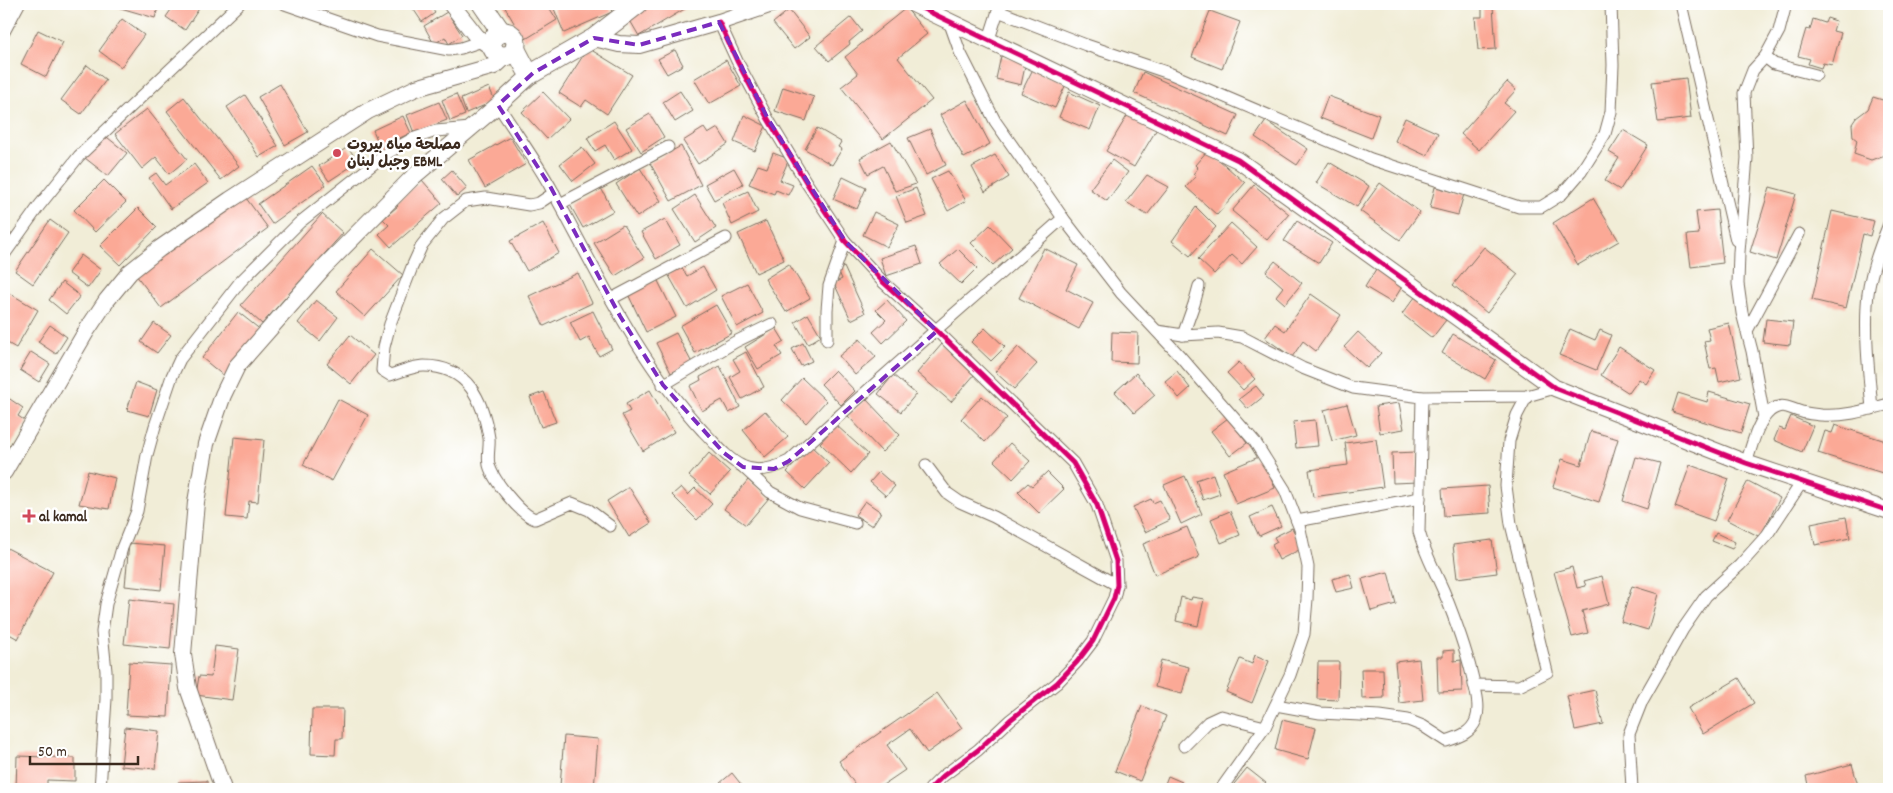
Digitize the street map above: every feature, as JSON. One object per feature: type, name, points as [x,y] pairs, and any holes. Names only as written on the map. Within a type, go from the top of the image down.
[{"type":"main road","points":[[482,4],[500,45],[533,73],[594,38],[631,6]]},
{"type":"street","points":[[4,32],[19,4]]},
{"type":"street","points":[[4,255],[39,206],[79,156],[238,4]]},
{"type":"street","points":[[285,4],[377,36],[449,50],[500,45]]},
{"type":"street","points":[[450,4],[500,45]]},
{"type":"street","points":[[594,38],[626,45],[639,45],[719,22],[772,4]]},
{"type":"street","points":[[913,4],[990,39],[1238,160],[1555,388],[1746,464],[1889,511]]},
{"type":"street","points":[[990,39],[998,11],[1086,45],[1169,73],[1371,159],[1519,207],[1541,207],[1562,194],[1581,172],[1606,134],[1611,112],[1611,4]]},
{"type":"street","points":[[1681,4],[1739,252]]},
{"type":"street","points":[[1764,417],[1738,284],[1747,158],[1744,93],[1753,70],[1765,56],[1779,31],[1786,4]]},
{"type":"street","points":[[949,21],[960,52],[995,121],[1063,218],[1121,293],[1157,331],[1254,442],[1285,490],[1296,521],[1308,567],[1304,634],[1290,675],[1265,727],[1221,789]]},
{"type":"street","points":[[719,22],[737,61],[768,119],[845,241],[884,283],[937,330],[1073,464],[1098,505],[1116,561],[1117,585],[1114,598],[1106,618],[1077,662],[1057,683],[1010,720],[978,750],[943,776],[930,789]]},
{"type":"street","points":[[4,472],[87,330],[107,300],[130,272],[230,200],[368,110],[424,85],[494,66],[500,45]]},
{"type":"street","points":[[1765,56],[1774,64],[1816,75]]},
{"type":"street","points":[[223,789],[188,688],[183,654],[196,502],[206,444],[223,394],[237,366],[324,266],[413,177],[533,73]]},
{"type":"street","points":[[498,105],[554,193],[611,299],[664,385],[724,453],[743,467],[770,492],[800,508],[855,523]]},
{"type":"street","points":[[100,789],[106,699],[106,671],[102,632],[106,604],[122,548],[137,511],[147,455],[155,426],[180,358],[240,282],[299,224],[386,154],[412,139],[436,132],[471,128]]},
{"type":"street","points":[[560,204],[668,147]]},
{"type":"street","points":[[554,193],[539,203],[529,206],[486,198],[466,201],[443,219],[422,245],[412,267],[390,324],[384,347],[382,370],[390,375],[423,366],[446,370],[466,381],[479,400],[484,415],[490,441],[489,465],[502,489],[527,517],[535,520],[572,503],[589,510],[610,526]]},
{"type":"street","points":[[743,467],[759,470],[774,468],[789,461],[875,382],[937,330],[1063,218]]},
{"type":"street","points":[[1872,409],[1866,354],[1867,303],[1878,252],[1889,224]]},
{"type":"street","points":[[1747,331],[1799,234]]},
{"type":"street","points":[[611,299],[726,238]]},
{"type":"street","points":[[827,340],[829,286],[845,241]]},
{"type":"street","points":[[1183,335],[1199,286]]},
{"type":"street","points":[[664,385],[735,342],[772,324]]},
{"type":"street","points":[[1157,331],[1183,335],[1228,334],[1242,337],[1302,368],[1353,388],[1422,397],[1527,396],[1555,388]]},
{"type":"street","points":[[1474,685],[1519,686],[1547,672],[1511,524],[1506,486],[1509,441],[1517,415],[1527,396]]},
{"type":"street","points":[[1276,705],[1320,713],[1380,716],[1408,720],[1424,726],[1446,740],[1460,736],[1471,729],[1476,718],[1478,705],[1466,652],[1454,618],[1424,552],[1419,532],[1422,397]]},
{"type":"street","points":[[1746,464],[1764,417],[1779,407],[1788,406],[1802,412],[1822,415],[1842,415],[1889,404]]},
{"type":"street","points":[[926,465],[947,493],[960,502],[994,517],[1117,585]]},
{"type":"street","points":[[1632,789],[1629,734],[1642,700],[1683,629],[1706,596],[1740,565],[1767,536],[1802,482]]},
{"type":"street","points":[[1296,521],[1420,498]]},
{"type":"street","points":[[1184,746],[1208,722],[1221,716],[1265,727]]},
{"type":"highlighted area","points":[[719,22],[768,119],[845,241],[937,331],[789,461],[774,469],[743,467],[724,453],[663,385],[620,316],[550,186],[498,105],[533,73],[594,38],[639,45]]},
{"type":"building","points":[[114,4],[159,4],[155,18],[114,6]]},
{"type":"building","points":[[175,4],[202,4],[185,30],[166,17]]},
{"type":"building","points":[[410,4],[429,4],[435,13],[422,22]]},
{"type":"building","points":[[503,4],[547,4],[557,20],[524,40]]},
{"type":"building","points":[[552,4],[609,4],[612,12],[564,33]]},
{"type":"building","points":[[651,4],[693,4],[639,36],[628,17]]},
{"type":"building","points":[[1493,6],[1496,49],[1478,50],[1475,17],[1482,17],[1482,7]]},
{"type":"building","points":[[906,8],[927,34],[898,58],[932,100],[883,139],[841,87],[858,74],[845,57]]},
{"type":"building","points":[[789,10],[810,37],[794,49],[773,23]]},
{"type":"building","points":[[1210,11],[1240,22],[1222,69],[1192,57]]},
{"type":"building","points":[[447,12],[462,35],[449,44],[445,37],[434,44],[424,26]]},
{"type":"building","points":[[851,17],[862,31],[849,42],[850,44],[829,61],[816,46]]},
{"type":"building","points":[[1827,18],[1836,21],[1833,31],[1841,33],[1832,65],[1823,63],[1821,68],[1808,64],[1810,59],[1798,56],[1806,29],[1810,30],[1813,19],[1825,23]]},
{"type":"building","points":[[122,19],[144,35],[121,67],[99,51]]},
{"type":"building","points":[[38,30],[63,42],[46,77],[21,64]]},
{"type":"building","points":[[588,48],[632,75],[607,114],[586,100],[581,107],[559,93]]},
{"type":"building","points":[[675,50],[683,65],[667,74],[658,59]]},
{"type":"building","points":[[1001,56],[1026,62],[1021,85],[996,79]]},
{"type":"building","points":[[726,60],[741,86],[709,104],[694,79]]},
{"type":"building","points":[[87,65],[106,80],[81,114],[61,100]]},
{"type":"building","points":[[1033,69],[1066,84],[1055,108],[1021,93]]},
{"type":"building","points":[[1143,72],[1238,115],[1228,136],[1134,93]]},
{"type":"building","points":[[1686,78],[1691,118],[1658,122],[1652,82]]},
{"type":"building","points":[[1507,82],[1516,90],[1504,103],[1514,111],[1479,150],[1461,134]]},
{"type":"building","points":[[280,84],[308,132],[285,145],[258,97]]},
{"type":"building","points":[[489,87],[495,101],[466,113],[461,99]]},
{"type":"building","points":[[783,87],[814,97],[806,121],[775,111]]},
{"type":"building","points":[[680,91],[693,111],[675,122],[663,102]]},
{"type":"building","points":[[543,92],[569,119],[547,139],[522,112]]},
{"type":"building","points":[[1069,92],[1100,106],[1090,130],[1059,117]]},
{"type":"building","points":[[456,94],[465,115],[450,121],[442,100]]},
{"type":"building","points":[[245,95],[278,146],[259,157],[227,107]]},
{"type":"building","points":[[1328,96],[1379,115],[1371,138],[1320,118]]},
{"type":"building","points":[[184,97],[239,166],[221,180],[167,111]]},
{"type":"building","points":[[1873,97],[1889,102],[1889,134],[1885,155],[1871,160],[1854,154],[1857,140],[1853,137],[1852,124],[1856,118],[1868,109]]},
{"type":"building","points":[[967,100],[990,144],[964,158],[940,115]]},
{"type":"building","points":[[439,102],[447,120],[414,133],[407,115]]},
{"type":"building","points":[[147,109],[187,159],[169,174],[156,157],[142,169],[115,134]]},
{"type":"building","points":[[1130,111],[1158,127],[1134,167],[1106,151]]},
{"type":"building","points":[[650,114],[664,137],[641,152],[626,128]]},
{"type":"building","points":[[744,115],[766,126],[755,151],[734,142]]},
{"type":"building","points":[[403,116],[411,133],[380,147],[373,130]]},
{"type":"building","points":[[1405,118],[1438,133],[1427,156],[1395,141]]},
{"type":"building","points":[[614,121],[632,149],[614,160],[605,145],[595,151],[587,138]]},
{"type":"building","points":[[1266,121],[1308,149],[1297,165],[1255,137]]},
{"type":"building","points":[[704,128],[708,134],[718,128],[728,144],[698,164],[683,141]]},
{"type":"building","points":[[817,128],[841,142],[838,147],[842,149],[832,165],[805,149]]},
{"type":"building","points":[[930,129],[946,165],[926,175],[908,138]]},
{"type":"building","points":[[1623,130],[1648,145],[1620,190],[1605,181],[1619,158],[1609,152]]},
{"type":"building","points":[[103,134],[127,153],[108,176],[85,158]]},
{"type":"building","points":[[510,137],[526,164],[485,188],[469,160]]},
{"type":"building","points":[[891,141],[916,184],[895,191],[883,166],[868,174],[860,158]]},
{"type":"building","points":[[681,146],[701,185],[671,201],[650,163]]},
{"type":"building","points":[[348,147],[358,162],[329,181],[319,166]]},
{"type":"building","points":[[582,147],[595,164],[573,181],[560,164]]},
{"type":"building","points":[[1208,150],[1245,183],[1217,215],[1186,187],[1196,176],[1193,174],[1198,168],[1195,165]]},
{"type":"building","points":[[773,153],[789,159],[780,180],[793,185],[788,195],[776,190],[774,194],[749,184],[758,165],[767,168]]},
{"type":"building","points":[[995,155],[1009,177],[985,192],[972,167]]},
{"type":"building","points":[[1112,160],[1128,172],[1107,201],[1090,189]]},
{"type":"building","points":[[1329,162],[1369,186],[1357,207],[1316,183]]},
{"type":"building","points":[[194,164],[208,183],[171,209],[149,178],[156,173],[165,185]]},
{"type":"building","points":[[312,166],[326,185],[272,224],[258,204]]},
{"type":"building","points":[[640,168],[661,201],[637,217],[616,184]]},
{"type":"building","points":[[734,168],[743,184],[714,200],[705,184]]},
{"type":"building","points":[[452,170],[467,188],[457,197],[442,179]]},
{"type":"building","points":[[948,171],[966,201],[948,211],[931,179]]},
{"type":"building","points":[[1147,175],[1169,187],[1147,215],[1126,202]]},
{"type":"building","points":[[843,177],[866,188],[857,209],[833,199]]},
{"type":"building","points":[[104,180],[126,202],[95,232],[74,210]]},
{"type":"building","points":[[422,180],[442,203],[391,247],[379,234],[389,225],[383,219],[398,206],[395,203]]},
{"type":"building","points":[[1380,183],[1420,212],[1400,240],[1360,211]]},
{"type":"building","points":[[1254,185],[1289,214],[1267,240],[1232,211]]},
{"type":"building","points":[[1435,187],[1464,194],[1458,215],[1430,208]]},
{"type":"building","points":[[1770,187],[1796,194],[1776,260],[1750,252]]},
{"type":"building","points":[[601,188],[613,211],[583,228],[570,205]]},
{"type":"building","points":[[916,188],[927,216],[907,223],[896,196]]},
{"type":"building","points":[[748,191],[758,212],[732,225],[722,203]]},
{"type":"building","points":[[243,194],[268,228],[161,308],[136,275]]},
{"type":"building","points":[[695,195],[716,228],[695,242],[674,209]]},
{"type":"building","points":[[1593,198],[1619,241],[1578,265],[1553,223]]},
{"type":"building","points":[[1196,207],[1216,227],[1190,256],[1172,241]]},
{"type":"building","points":[[138,208],[157,227],[120,265],[100,246]]},
{"type":"building","points":[[1717,210],[1723,263],[1691,267],[1687,235],[1699,234],[1696,212]]},
{"type":"building","points":[[1832,211],[1874,221],[1870,236],[1863,234],[1846,308],[1812,300]]},
{"type":"building","points":[[874,212],[899,224],[887,247],[863,235]]},
{"type":"building","points":[[322,214],[343,233],[262,324],[241,305]]},
{"type":"building","points":[[665,219],[680,245],[656,259],[641,232]]},
{"type":"building","points":[[50,220],[68,233],[33,284],[15,271]]},
{"type":"building","points":[[766,221],[784,260],[756,273],[738,234]]},
{"type":"building","points":[[1297,221],[1332,243],[1319,263],[1284,241]]},
{"type":"building","points":[[543,223],[559,253],[527,271],[510,241]]},
{"type":"building","points":[[1231,223],[1257,247],[1242,264],[1232,255],[1214,274],[1198,259]]},
{"type":"building","points":[[623,225],[644,258],[615,276],[594,243]]},
{"type":"building","points":[[990,225],[1012,248],[993,265],[971,243]]},
{"type":"building","points":[[916,246],[922,264],[886,276],[880,258]]},
{"type":"building","points":[[1484,247],[1518,274],[1487,313],[1453,285]]},
{"type":"building","points":[[1044,248],[1078,265],[1066,289],[1093,303],[1079,329],[1019,298]]},
{"type":"building","points":[[373,249],[403,275],[365,317],[336,291]]},
{"type":"building","points":[[958,249],[977,268],[961,284],[940,264]]},
{"type":"building","points":[[81,255],[101,270],[88,288],[68,273]]},
{"type":"building","points":[[1275,261],[1302,283],[1285,304],[1276,296],[1283,287],[1266,272]]},
{"type":"building","points":[[789,264],[810,298],[786,312],[765,279]]},
{"type":"building","points":[[681,266],[687,276],[703,267],[716,290],[687,308],[668,274]]},
{"type":"building","points":[[844,267],[865,313],[851,320],[834,283],[842,279],[838,270]]},
{"type":"building","points":[[1376,269],[1403,285],[1392,303],[1365,287]]},
{"type":"building","points":[[578,273],[592,303],[544,326],[529,296]]},
{"type":"building","points":[[657,279],[676,317],[646,332],[628,294]]},
{"type":"building","points":[[62,282],[80,296],[66,314],[49,300]]},
{"type":"building","points":[[747,283],[763,313],[737,327],[721,296]]},
{"type":"building","points":[[4,290],[38,310],[16,348],[4,341]]},
{"type":"building","points":[[1311,294],[1341,315],[1316,351],[1303,341],[1292,357],[1265,338],[1275,324],[1285,331]]},
{"type":"building","points":[[1416,296],[1446,320],[1432,338],[1402,314]]},
{"type":"building","points":[[316,300],[338,317],[320,341],[298,323]]},
{"type":"building","points":[[887,300],[906,321],[883,343],[873,332],[886,320],[876,310]]},
{"type":"building","points":[[716,305],[732,333],[695,353],[680,326]]},
{"type":"building","points":[[593,311],[612,349],[599,356],[589,337],[580,342],[570,322]]},
{"type":"building","points":[[238,312],[262,331],[225,377],[202,358]]},
{"type":"building","points":[[808,314],[821,336],[808,344],[795,322]]},
{"type":"building","points":[[1766,319],[1793,322],[1790,345],[1763,342]]},
{"type":"building","points":[[154,323],[171,335],[157,353],[141,342]]},
{"type":"building","points":[[1729,323],[1741,377],[1719,382],[1716,368],[1710,369],[1704,341],[1710,340],[1707,328]]},
{"type":"building","points":[[50,325],[67,337],[56,354],[38,342]]},
{"type":"building","points":[[776,328],[784,341],[776,346],[782,355],[758,369],[745,347]]},
{"type":"building","points":[[985,328],[1005,347],[991,361],[971,342]]},
{"type":"building","points":[[1570,329],[1595,340],[1600,330],[1611,335],[1596,370],[1559,355]]},
{"type":"building","points":[[1112,332],[1138,333],[1137,363],[1111,362]]},
{"type":"building","points":[[1358,332],[1381,353],[1367,368],[1344,347]]},
{"type":"building","points":[[676,333],[692,363],[671,373],[656,343]]},
{"type":"building","points":[[1453,334],[1496,360],[1485,379],[1442,353]]},
{"type":"building","points":[[350,335],[374,355],[351,384],[327,364]]},
{"type":"building","points":[[860,339],[876,357],[855,375],[839,356]]},
{"type":"building","points":[[803,343],[812,361],[801,366],[792,349]]},
{"type":"building","points":[[942,344],[975,374],[951,402],[917,373]]},
{"type":"building","points":[[1018,347],[1037,364],[1014,389],[995,372]]},
{"type":"building","points":[[1619,347],[1655,370],[1646,384],[1639,379],[1629,393],[1601,375]]},
{"type":"building","points":[[31,352],[50,364],[39,382],[20,370]]},
{"type":"building","points":[[746,352],[764,387],[742,399],[730,377],[740,371],[733,359]]},
{"type":"building","points":[[1239,362],[1255,379],[1243,390],[1227,373]]},
{"type":"building","points":[[720,366],[740,407],[729,413],[722,400],[702,411],[690,386],[701,380],[700,377]]},
{"type":"building","points":[[835,370],[855,391],[841,405],[821,384]]},
{"type":"building","points":[[1177,371],[1190,388],[1179,398],[1165,381]]},
{"type":"building","points":[[1136,373],[1155,395],[1134,413],[1115,392]]},
{"type":"building","points":[[893,375],[916,394],[901,412],[878,394]]},
{"type":"building","points":[[802,378],[826,401],[806,423],[782,400]]},
{"type":"building","points":[[136,382],[157,390],[149,416],[127,410]]},
{"type":"building","points":[[1256,386],[1264,396],[1248,409],[1239,399]]},
{"type":"building","points":[[650,390],[674,432],[643,451],[622,415],[630,411],[626,404]]},
{"type":"building","points":[[544,392],[556,422],[541,427],[530,397]]},
{"type":"building","points":[[1709,392],[1750,404],[1741,433],[1672,412],[1678,393],[1707,402]]},
{"type":"building","points":[[4,395],[23,408],[18,416],[27,422],[5,453],[4,452]]},
{"type":"building","points":[[982,396],[1007,418],[985,442],[961,419]]},
{"type":"building","points":[[338,399],[368,415],[332,481],[303,465]]},
{"type":"building","points":[[866,399],[900,435],[882,452],[848,416]]},
{"type":"building","points":[[1399,403],[1404,429],[1380,433],[1376,406]]},
{"type":"building","points":[[1347,404],[1356,435],[1332,441],[1324,410]]},
{"type":"building","points":[[765,411],[788,437],[765,457],[743,430]]},
{"type":"building","points":[[1791,416],[1813,426],[1802,452],[1774,440],[1779,428],[1785,430]]},
{"type":"building","points":[[1228,418],[1247,443],[1230,456],[1211,431]]},
{"type":"building","points":[[1315,420],[1318,446],[1296,448],[1293,422]]},
{"type":"building","points":[[836,425],[868,454],[851,473],[820,443]]},
{"type":"building","points":[[1835,425],[1889,442],[1889,475],[1818,453],[1825,431],[1832,433]]},
{"type":"building","points":[[1591,431],[1618,439],[1599,502],[1553,487],[1562,459],[1581,465]]},
{"type":"building","points":[[234,437],[264,440],[258,502],[249,501],[247,519],[226,517]]},
{"type":"building","points":[[1376,439],[1383,487],[1313,497],[1309,470],[1348,465],[1345,443]]},
{"type":"building","points":[[1010,443],[1030,461],[1013,479],[994,461]]},
{"type":"building","points":[[811,446],[829,463],[805,489],[787,472]]},
{"type":"building","points":[[1417,452],[1418,482],[1393,483],[1392,453]]},
{"type":"building","points":[[709,453],[730,472],[710,494],[689,476]]},
{"type":"building","points":[[1261,456],[1275,488],[1236,504],[1223,472]]},
{"type":"building","points":[[1636,457],[1660,463],[1647,509],[1623,501]]},
{"type":"building","points":[[1690,465],[1729,479],[1714,521],[1675,507]]},
{"type":"building","points":[[88,471],[115,478],[109,509],[79,504]]},
{"type":"building","points":[[879,472],[895,486],[886,496],[870,482]]},
{"type":"building","points":[[1047,472],[1064,489],[1039,513],[1018,492],[1028,483],[1032,486]]},
{"type":"building","points":[[1213,474],[1220,494],[1203,500],[1196,480]]},
{"type":"building","points":[[1185,476],[1202,514],[1181,524],[1164,485]]},
{"type":"building","points":[[748,480],[769,498],[746,525],[724,509]]},
{"type":"building","points":[[1748,481],[1780,498],[1760,537],[1727,520]]},
{"type":"building","points":[[1488,486],[1490,513],[1444,516],[1442,489]]},
{"type":"building","points":[[629,487],[651,523],[629,537],[607,501]]},
{"type":"building","points":[[681,487],[688,495],[695,488],[712,504],[697,520],[672,495]]},
{"type":"building","points":[[1151,499],[1153,503],[1160,500],[1170,520],[1145,532],[1133,507]]},
{"type":"building","points":[[865,501],[881,512],[872,526],[855,515]]},
{"type":"building","points":[[1272,507],[1281,526],[1259,536],[1250,517]]},
{"type":"building","points":[[1230,511],[1240,535],[1221,543],[1211,519]]},
{"type":"building","points":[[1846,517],[1850,538],[1815,545],[1811,524]]},
{"type":"building","points":[[1187,527],[1199,557],[1155,575],[1143,544]]},
{"type":"building","points":[[1292,528],[1303,548],[1279,560],[1272,545],[1277,542],[1274,537]]},
{"type":"building","points":[[1716,533],[1735,542],[1732,549],[1712,541]]},
{"type":"building","points":[[1492,540],[1497,573],[1457,578],[1453,545]]},
{"type":"building","points":[[129,543],[165,546],[161,590],[125,586]]},
{"type":"building","points":[[7,548],[53,572],[18,639],[4,631],[4,554]]},
{"type":"building","points":[[1572,567],[1577,588],[1586,586],[1584,581],[1602,576],[1609,604],[1582,611],[1588,633],[1572,637],[1554,572]]},
{"type":"building","points":[[1388,572],[1396,604],[1371,611],[1362,579]]},
{"type":"building","points":[[1350,574],[1354,588],[1336,592],[1332,579]]},
{"type":"building","points":[[1632,586],[1658,594],[1648,630],[1621,622]]},
{"type":"building","points":[[1181,597],[1191,600],[1192,597],[1204,599],[1198,626],[1176,621]]},
{"type":"building","points":[[129,599],[174,604],[170,649],[124,644]]},
{"type":"building","points":[[215,646],[239,649],[232,700],[196,695],[199,676],[211,677]]},
{"type":"building","points":[[1454,650],[1454,661],[1461,660],[1462,691],[1438,692],[1437,657],[1443,657],[1443,651]]},
{"type":"building","points":[[1255,655],[1269,661],[1252,703],[1226,692],[1240,659],[1252,664]]},
{"type":"building","points":[[1419,659],[1423,700],[1399,703],[1395,662]]},
{"type":"building","points":[[1161,660],[1189,667],[1182,694],[1155,687]]},
{"type":"building","points":[[129,662],[171,665],[168,717],[126,715]]},
{"type":"building","points":[[1318,662],[1339,662],[1338,700],[1317,699]]},
{"type":"building","points":[[1361,669],[1383,669],[1384,698],[1362,699]]},
{"type":"building","points":[[1739,678],[1754,703],[1703,734],[1688,708]]},
{"type":"building","points":[[1595,690],[1603,724],[1575,730],[1567,696]]},
{"type":"building","points":[[937,693],[962,728],[927,753],[910,729],[887,745],[905,770],[877,789],[858,789],[839,761]]},
{"type":"building","points":[[1142,706],[1166,716],[1140,781],[1115,771]]},
{"type":"building","points":[[312,709],[343,709],[342,739],[336,739],[335,755],[311,754]]},
{"type":"building","points":[[1282,720],[1316,728],[1308,759],[1275,750]]},
{"type":"building","points":[[125,727],[159,731],[155,769],[121,766]]},
{"type":"building","points":[[564,736],[598,739],[594,789],[560,786]]},
{"type":"building","points":[[17,756],[75,758],[75,781],[47,780],[47,789],[16,789]]},
{"type":"building","points":[[1852,764],[1859,789],[1809,789],[1806,776]]},
{"type":"building","points":[[1247,768],[1266,783],[1261,789],[1230,789]]},
{"type":"building","points":[[732,773],[744,788],[713,789]]},
{"type":"building","points":[[1168,776],[1182,782],[1179,789],[1163,789]]},
{"type":"building","points":[[207,781],[207,789],[178,789],[178,782]]},
{"type":"cycle path","points":[[913,4],[1238,160],[1555,388],[1746,463],[1889,511]]},
{"type":"cycle path","points":[[719,22],[737,61],[768,119],[845,241],[884,283],[937,331],[1073,463],[1097,505],[1116,561],[1117,585],[1114,598],[1093,641],[1077,662],[1057,683],[1010,720],[978,750],[943,776],[930,789]]},
{"type":"place","name":"مصلحة مياه بيروت وجبل لبنان EBML","points":[[337,153]]},
{"type":"place","name":"al kamal","points":[[29,516]]}]
